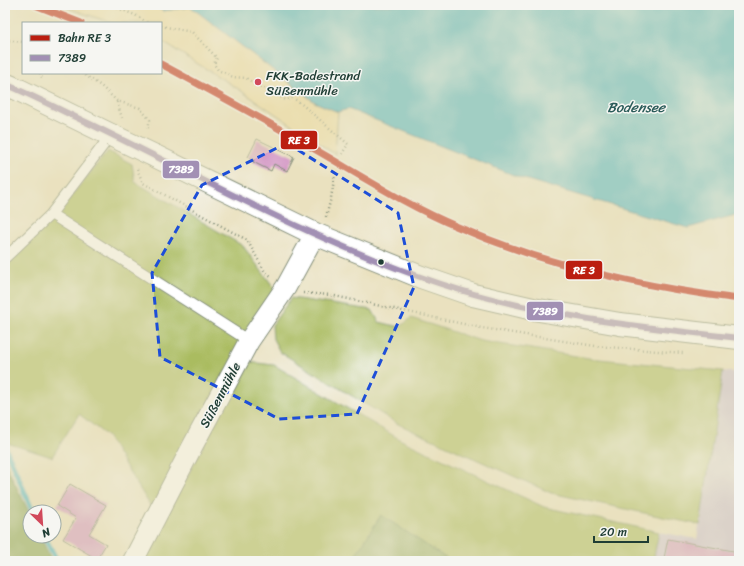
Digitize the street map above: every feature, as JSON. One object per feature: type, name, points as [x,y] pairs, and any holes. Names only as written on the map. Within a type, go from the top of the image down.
[{"type":"main road","points":[[5,84],[117,127],[146,161],[315,234],[421,277],[473,295],[533,310],[620,324],[739,338]]},
{"type":"street","name":"Süßenmühle","points":[[134,561],[192,447],[249,341],[286,287],[315,234]]},
{"type":"lane","points":[[5,258],[50,214],[117,127]]},
{"type":"lane","points":[[50,214],[249,341]]},
{"type":"path","points":[[110,5],[135,15],[146,22]]},
{"type":"path","points":[[162,26],[192,32],[217,58],[214,64],[218,70],[233,77],[246,78],[259,87],[273,90],[278,96],[286,100],[292,98],[298,101],[348,144],[342,154]]},
{"type":"path","points":[[5,40],[22,42]]},
{"type":"path","points":[[83,74],[101,86],[117,101],[140,108],[150,120],[146,135]]},
{"type":"path","points":[[117,101],[117,127]]},
{"type":"path","points":[[146,161],[139,175],[143,183],[247,240],[265,272],[286,287],[302,293],[330,295],[482,328],[595,346],[688,354]]},
{"type":"path","points":[[315,234],[327,216],[335,174]]},
{"type":"highlighted area","points":[[287,143],[398,213],[414,287],[357,414],[279,419],[160,357],[152,273],[202,185]]},
{"type":"shaded area","points":[[723,371],[739,373],[739,561],[653,561],[659,532],[697,539]]},
{"type":"green space","points":[[108,151],[132,164],[135,182],[243,246],[275,289],[153,510],[107,436],[79,414],[52,457],[7,443],[5,440],[5,266],[47,225]]},
{"type":"green space","points":[[291,298],[372,310],[379,322],[400,327],[411,318],[481,341],[589,358],[723,371],[700,525],[551,493],[398,424],[280,352],[273,339],[272,325]]},
{"type":"green space","points":[[248,362],[274,365],[401,440],[544,507],[659,532],[653,561],[450,561],[381,515],[352,561],[142,561]]},
{"type":"green space","points":[[5,463],[25,504],[22,504],[22,544],[44,544],[52,561],[5,561]]},
{"type":"green space","points":[[381,515],[450,561],[352,561]]},
{"type":"sand","name":"FKK-Badestrand Süßenmühle","points":[[59,5],[152,5],[163,11],[191,7],[314,102],[338,112],[335,154],[240,90],[162,42],[162,22],[109,22]]},
{"type":"water","name":"Bodensee","points":[[152,5],[739,5],[739,214],[688,228],[521,178],[348,109],[338,112],[315,102],[191,7],[163,11]]},
{"type":"building","points":[[257,139],[294,157],[287,171],[274,164],[271,171],[253,162],[254,160],[248,157]]},
{"type":"building","points":[[70,484],[106,505],[89,534],[106,544],[97,559],[63,539],[76,518],[62,509],[62,504],[58,504]]},
{"type":"building","points":[[668,539],[739,552],[739,561],[681,561],[664,558]]},
{"type":"waterway","points":[[5,447],[30,504]]},
{"type":"waterway","points":[[48,544],[57,561]]},
{"type":"transit line","points":[[35,5],[78,22]]},
{"type":"transit line","points":[[162,65],[278,128],[403,201],[439,219],[492,241],[561,264],[596,273],[667,288],[739,299]]},
{"type":"transit line","name":"7389","points":[[5,84],[90,124],[307,231],[396,268],[441,284],[514,304],[588,319],[626,325],[739,338]]},
{"type":"place","name":"FKK-Badestrand Süßenmühle","points":[[258,82]]}]
